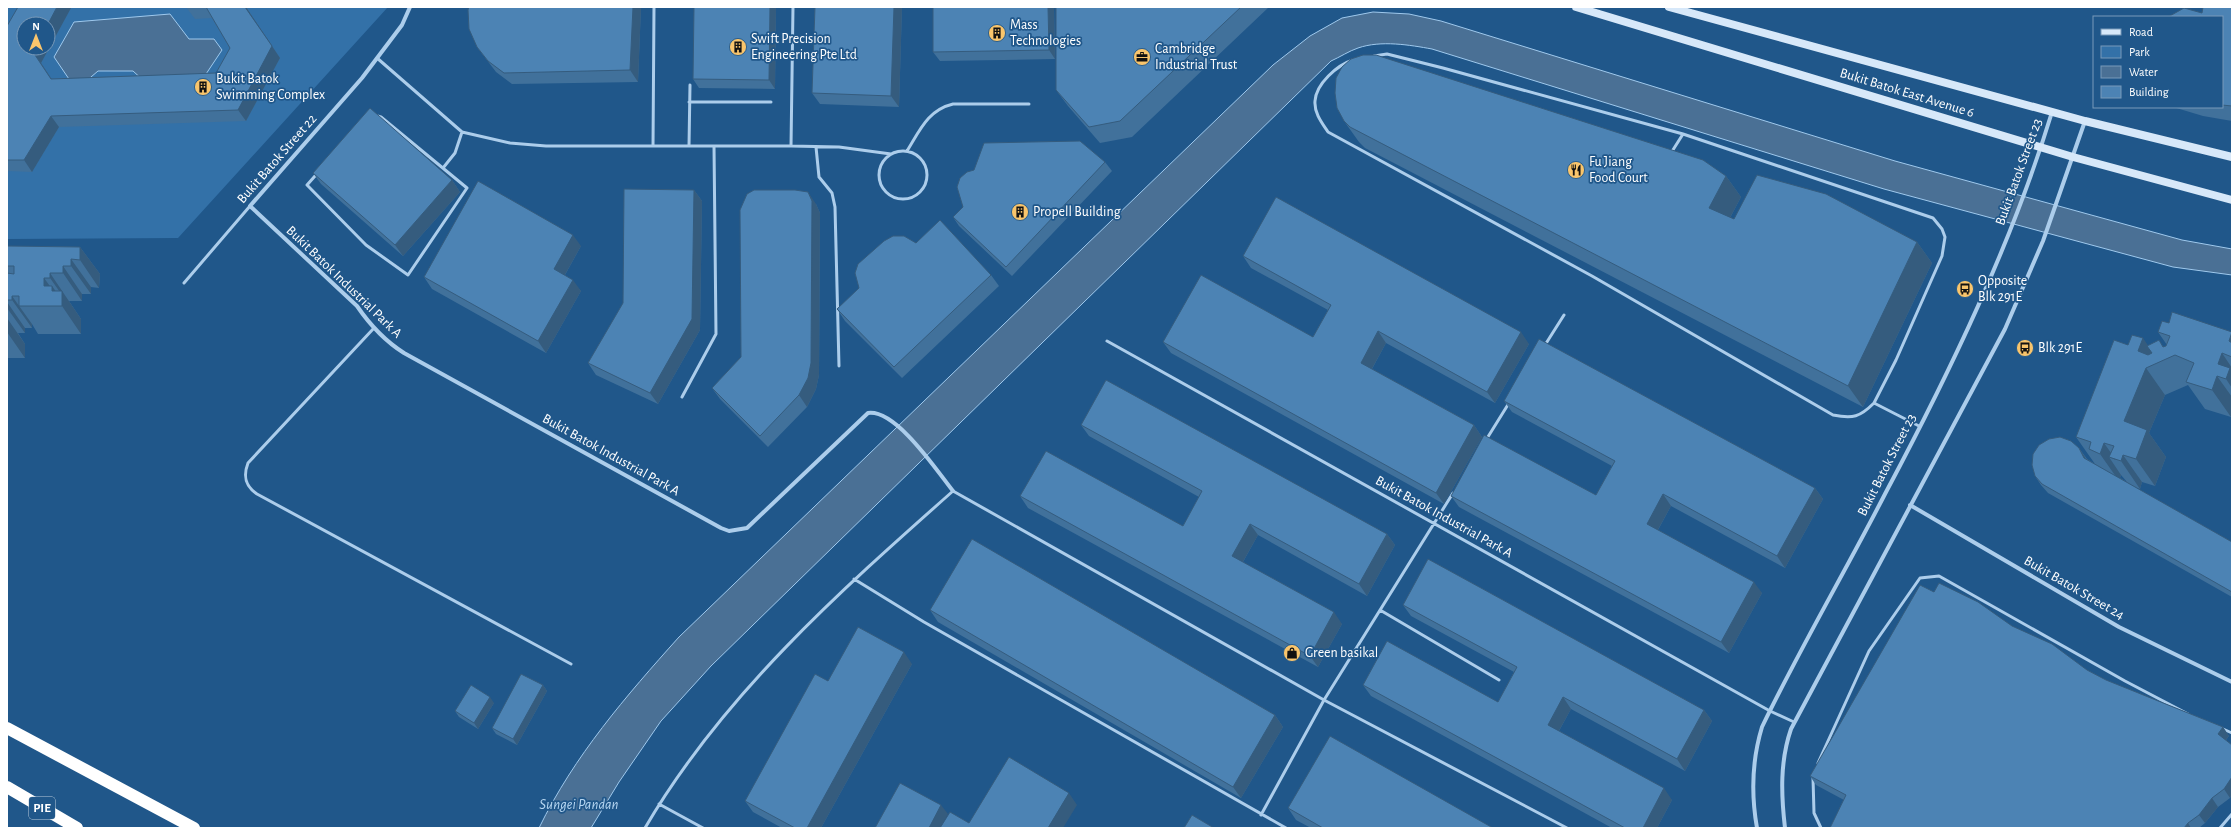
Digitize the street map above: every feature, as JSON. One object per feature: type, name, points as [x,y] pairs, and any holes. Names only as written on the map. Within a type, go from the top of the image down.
[{"type":"highway","points":[[7,728],[194,828]]},
{"type":"highway","name":"PIE","points":[[7,787],[77,828]]},
{"type":"main road","name":"Bukit Batok East Avenue 6","points":[[1576,7],[2073,157],[2232,200]]},
{"type":"main road","name":"Bukit Batok East Avenue 6","points":[[1669,7],[2085,121],[2232,158]]},
{"type":"street","name":"Bukit Batok Street 22","points":[[250,206],[362,78],[402,25],[410,7]]},
{"type":"street","name":"Bukit Batok Street 23","points":[[1756,828],[1753,795],[1755,757],[1758,741],[1770,711],[1887,492],[1973,316],[2024,193],[2041,147],[2052,111]]},
{"type":"street","points":[[1785,828],[1781,792],[1782,774],[1787,742],[1794,722],[2005,329],[2057,202],[2085,121]]},
{"type":"street","name":"Bukit Batok Industrial Park A","points":[[250,206],[357,306],[374,328],[404,353],[729,531],[747,528],[863,415],[876,413],[892,420],[927,458],[953,491]]},
{"type":"street","name":"Bukit Batok Street 24","points":[[1910,505],[2119,627],[2232,682]]},
{"type":"lane","points":[[653,146],[654,7]]},
{"type":"lane","points":[[791,146],[793,7]]},
{"type":"lane","points":[[1359,58],[1344,62],[1319,88],[1315,101],[1318,119],[1328,132],[1592,276],[1833,415],[1856,417],[1874,404],[1896,360],[1942,256],[1945,237],[1938,222],[1926,214],[1683,134],[1387,54],[1366,57]]},
{"type":"lane","points":[[377,58],[462,132],[510,143],[546,146],[816,146],[839,147],[891,154],[907,151],[918,155],[924,162],[927,170],[927,180],[918,194],[906,199],[891,196],[880,184],[880,167],[884,159],[891,154]]},
{"type":"lane","points":[[689,146],[690,85]]},
{"type":"lane","points":[[689,102],[770,102]]},
{"type":"lane","points":[[907,151],[926,119],[943,106],[953,104],[1029,104]]},
{"type":"lane","points":[[370,114],[381,117],[443,168],[467,188],[408,275],[366,245],[307,186],[370,114]]},
{"type":"lane","points":[[443,168],[455,153],[462,132]]},
{"type":"lane","points":[[1668,158],[1683,134]]},
{"type":"lane","points":[[682,397],[716,334],[714,146]]},
{"type":"lane","points":[[816,146],[819,177],[832,193],[835,208],[839,366]]},
{"type":"lane","name":"Bukit Batok Street 22","points":[[184,282],[250,206]]},
{"type":"lane","points":[[1543,348],[1564,315]]},
{"type":"lane","points":[[374,328],[248,462],[245,469],[247,484],[257,494],[571,664]]},
{"type":"lane","name":"Bukit Batok Industrial Park A","points":[[1107,341],[1770,711],[1794,722]]},
{"type":"lane","points":[[1484,443],[1513,396]]},
{"type":"lane","points":[[1874,404],[1919,426]]},
{"type":"lane","points":[[1261,815],[1324,700],[1454,490]]},
{"type":"lane","points":[[645,828],[668,789],[747,689],[854,579],[953,491],[1324,700],[1567,828]]},
{"type":"lane","points":[[1816,768],[1869,651],[1920,578],[1940,576],[2125,681],[2194,716]]},
{"type":"lane","points":[[854,579],[930,626],[1286,828]]},
{"type":"lane","points":[[1380,610],[1499,680]]},
{"type":"lane","points":[[2220,728],[2232,733]]},
{"type":"lane","points":[[1813,775],[1814,813],[1821,828]]},
{"type":"lane","points":[[659,804],[703,828]]},
{"type":"lane","points":[[2220,828],[2232,814]]},
{"type":"green space","points":[[7,7],[388,7],[178,238],[7,239]]},
{"type":"water","name":"Sungei Pandan","points":[[1373,12],[1409,14],[1441,21],[1895,161],[2182,240],[2232,249],[2232,275],[2173,267],[1884,189],[1432,49],[1386,44],[1376,44],[1358,48],[1331,61],[711,666],[661,721],[619,782],[591,828],[539,828],[568,776],[585,751],[621,704],[679,637],[1273,65],[1310,36],[1342,18]]},
{"type":"water","points":[[170,14],[189,39],[214,39],[222,50],[202,80],[144,81],[133,71],[98,71],[84,83],[71,82],[54,57],[56,56],[74,22]]},
{"type":"building","name":"Bukit Batok Swimming Complex","points":[[18,7],[57,7],[52,16],[16,16],[16,56],[36,56],[51,79],[216,73],[230,48],[206,7],[245,7],[272,46],[238,110],[51,116],[24,160],[7,160],[7,26]]},
{"type":"building","points":[[469,7],[633,7],[630,70],[504,73],[488,61],[477,47],[469,29]]},
{"type":"building","name":"Swift Precision Engineering Pte Ltd","points":[[694,7],[770,7],[769,80],[693,79]]},
{"type":"building","points":[[815,7],[894,7],[891,96],[812,93]]},
{"type":"building","name":"Mass Technologies","points":[[933,7],[1048,7],[1049,50],[933,52]]},
{"type":"building","name":"Cambridge Industrial Trust","points":[[1056,7],[1241,7],[1120,121],[1089,127],[1056,90]]},
{"type":"building","points":[[2203,7],[2232,7],[2232,106],[2223,105],[2223,16],[2170,16],[2184,8],[2202,13]]},
{"type":"building","points":[[1363,55],[1376,55],[1703,160],[1726,176],[1709,208],[1734,219],[1757,175],[1826,194],[1917,242],[1848,386],[1350,127],[1344,121],[1337,108],[1335,93],[1336,78],[1342,67],[1351,59]]},
{"type":"building","points":[[370,108],[452,180],[395,245],[313,173]]},
{"type":"building","name":"Propell Building","points":[[1080,141],[1105,162],[1006,267],[953,217],[963,207],[957,187],[960,178],[967,172],[974,170],[984,143]]},
{"type":"building","points":[[478,181],[573,235],[554,269],[573,280],[538,341],[424,277]]},
{"type":"building","points":[[624,189],[694,190],[692,319],[650,393],[588,363],[623,303]]},
{"type":"building","points":[[754,190],[795,190],[808,192],[812,201],[811,363],[808,378],[799,395],[760,436],[712,388],[741,357],[740,210],[747,194]]},
{"type":"building","points":[[1276,197],[1521,332],[1487,392],[1378,331],[1361,363],[1474,425],[1436,493],[1163,342],[1201,275],[1313,337],[1331,305],[1243,256]]},
{"type":"building","points":[[940,220],[991,275],[894,367],[837,309],[859,288],[855,273],[858,264],[884,241],[893,236],[904,236],[916,243]]},
{"type":"building","points":[[7,246],[80,247],[80,260],[71,259],[71,266],[63,266],[63,273],[50,273],[50,278],[44,278],[44,286],[52,286],[52,291],[62,291],[62,306],[19,306],[19,296],[12,296],[12,300],[7,300],[7,273],[14,274],[14,266],[7,266]]},
{"type":"building","points":[[2172,312],[2232,332],[2229,341],[2232,343],[2232,357],[2222,353],[2218,364],[2230,368],[2226,379],[2217,376],[2212,390],[2186,382],[2194,363],[2175,355],[2146,368],[2124,421],[2147,430],[2136,459],[2123,455],[2121,461],[2109,457],[2114,446],[2104,443],[2100,454],[2089,449],[2091,442],[2076,437],[2114,340],[2128,345],[2132,335],[2143,338],[2138,351],[2148,355],[2152,353],[2147,346],[2159,340],[2163,347],[2166,346],[2170,336],[2158,332],[2162,321],[2169,323]]},
{"type":"building","points":[[1539,339],[1815,488],[1777,556],[1663,494],[1647,524],[1754,582],[1721,642],[1451,496],[1484,435],[1596,495],[1615,461],[1504,401]]},
{"type":"building","points":[[1106,380],[1387,534],[1359,584],[1250,524],[1232,556],[1334,612],[1310,656],[1020,496],[1046,451],[1183,526],[1202,491],[1081,425]]},
{"type":"building","points":[[2060,437],[2071,441],[2079,448],[2084,458],[2232,542],[2232,592],[2042,484],[2035,476],[2032,465],[2033,454],[2039,445],[2049,439]]},
{"type":"building","points":[[972,539],[1275,715],[1233,787],[930,610]]},
{"type":"building","points":[[1428,559],[1704,710],[1677,759],[1563,697],[1548,725],[1664,788],[1643,828],[1625,828],[1363,685],[1387,641],[1498,702],[1517,667],[1403,605]]},
{"type":"building","points":[[1939,583],[1978,602],[2012,626],[2052,644],[2087,670],[2106,680],[2223,727],[2218,734],[2232,745],[2232,777],[2224,789],[2212,798],[2199,815],[2184,828],[1830,828],[1846,795],[1810,776],[1920,585],[1934,592]]},
{"type":"building","points":[[858,627],[904,652],[807,828],[795,828],[745,801],[815,674],[828,681]]},
{"type":"building","points":[[521,674],[543,685],[513,739],[492,728]]},
{"type":"building","points":[[471,685],[490,697],[474,723],[455,711]]},
{"type":"building","points":[[1330,736],[1493,828],[1323,828],[1288,808]]},
{"type":"building","points":[[1009,757],[1069,793],[1048,828],[940,828],[950,812],[969,823]]},
{"type":"building","points":[[900,783],[941,805],[929,828],[875,828]]},
{"type":"building","points":[[1192,815],[1214,828],[1184,828]]},
{"type":"place","name":"Mass Technologies","points":[[997,33]]},
{"type":"place","name":"Swift Precision Engineering Pte Ltd","points":[[738,47]]},
{"type":"place","name":"Cambridge Industrial Trust","points":[[1142,57]]},
{"type":"place","name":"Bukit Batok Swimming Complex","points":[[203,87]]},
{"type":"place","name":"Fu Jiang Food Court","points":[[1576,170]]},
{"type":"place","name":"Propell Building","points":[[1020,212]]},
{"type":"place","name":"Opposite Blk 291E","points":[[1965,289]]},
{"type":"place","name":"Blk 291E","points":[[2025,348]]},
{"type":"place","name":"Green basikal","points":[[1292,653]]}]
